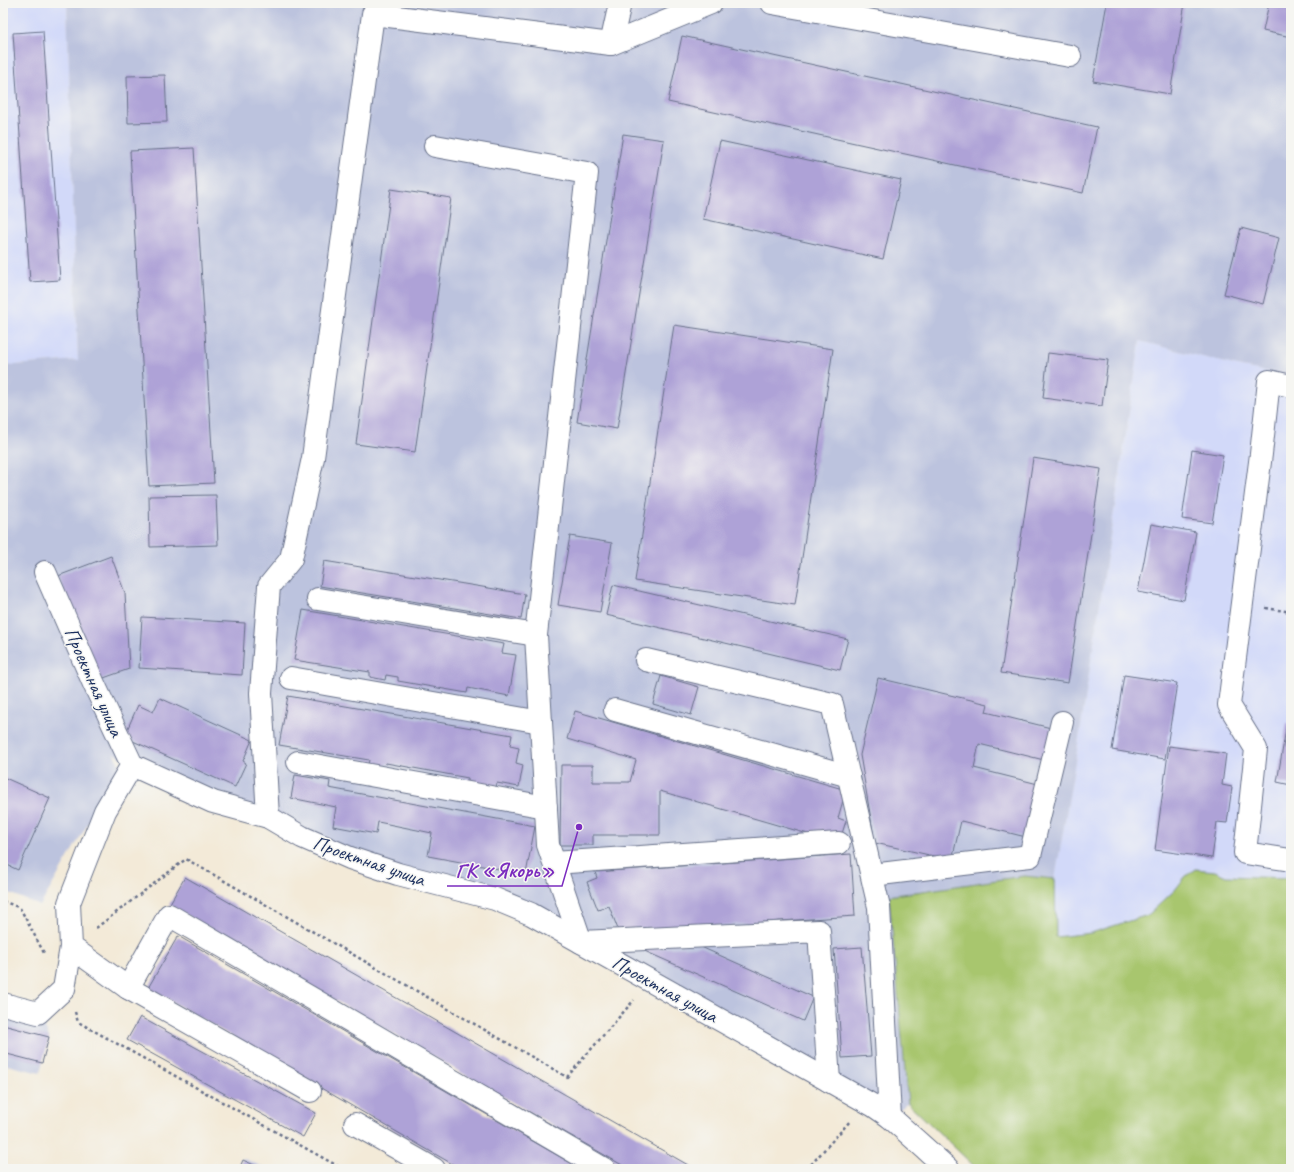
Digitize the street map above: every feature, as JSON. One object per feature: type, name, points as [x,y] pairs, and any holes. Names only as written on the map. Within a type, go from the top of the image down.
[{"type":"street","points":[[611,44],[620,3]]},
{"type":"street","points":[[268,817],[260,692],[270,586],[291,559],[313,458],[373,14],[611,44],[711,3]]},
{"type":"street","points":[[772,3],[1070,56]]},
{"type":"street","points":[[434,146],[587,173],[536,635],[548,845],[581,942],[820,931],[829,1081]]},
{"type":"street","points":[[1291,386],[1269,381],[1229,705],[1256,749],[1245,853],[1291,860]]},
{"type":"street","name":"Проектная улица","points":[[45,572],[94,684],[132,765],[213,802],[268,817],[302,837],[350,858],[398,874],[495,899],[531,914],[867,1102],[890,1117],[948,1169]]},
{"type":"street","points":[[318,599],[536,635]]},
{"type":"street","points":[[646,660],[832,704],[879,907],[890,1117]]},
{"type":"street","points":[[291,678],[541,722]]},
{"type":"street","points":[[616,710],[849,776]]},
{"type":"street","points":[[872,875],[1030,856],[1062,722]]},
{"type":"street","points":[[298,762],[546,807]]},
{"type":"street","points":[[3,1004],[38,1013],[64,989],[71,947],[69,903],[105,812],[132,765]]},
{"type":"street","points":[[554,863],[839,843]]},
{"type":"street","points":[[128,988],[170,915],[604,1169]]},
{"type":"street","points":[[71,947],[128,988],[310,1091]]},
{"type":"street","points":[[355,1124],[434,1169]]},
{"type":"path","points":[[71,947],[186,859],[567,1077],[651,980]]},
{"type":"path","points":[[3,901],[20,908],[46,956]]},
{"type":"path","points":[[78,1022],[343,1169]]},
{"type":"path","points":[[807,1169],[867,1102]]},
{"type":"shaded area","points":[[3,3],[67,3],[78,360],[3,366]]},
{"type":"shaded area","points":[[67,3],[1291,3],[1291,376],[1242,367],[1140,341],[1081,726],[1055,879],[1024,876],[889,896],[908,1103],[890,1117],[531,914],[398,874],[132,765],[113,753],[121,767],[40,906],[3,890],[3,366],[78,360]]},
{"type":"shaded area","points":[[1140,341],[1242,367],[1291,376],[1291,1169],[977,1169],[908,1103],[1055,878],[1081,726]]},
{"type":"shaded area","points":[[3,1004],[38,1013],[49,1037],[40,1073],[3,1064]]},
{"type":"shaded area","points":[[243,1158],[267,1169],[238,1169]]},
{"type":"green space","points":[[1195,869],[1215,871],[1226,876],[1291,878],[1291,1169],[977,1169],[908,1103],[889,896],[1024,876],[1055,879],[1056,937],[1091,933],[1148,915],[1175,890],[1185,877]]},
{"type":"building","points":[[1107,3],[1185,3],[1170,94],[1093,81]]},
{"type":"building","points":[[1269,3],[1291,3],[1291,37],[1263,31]]},
{"type":"building","points":[[43,31],[60,280],[30,282],[13,33]]},
{"type":"building","points":[[682,36],[1097,127],[1083,193],[668,102]]},
{"type":"building","points":[[165,75],[167,122],[128,123],[127,76]]},
{"type":"building","points":[[623,134],[664,140],[617,429],[577,422]]},
{"type":"building","points":[[720,141],[901,180],[883,259],[703,219]]},
{"type":"building","points":[[194,148],[214,483],[149,486],[130,151]]},
{"type":"building","points":[[391,189],[451,198],[415,452],[356,444]]},
{"type":"building","points":[[1241,228],[1279,238],[1263,304],[1224,294]]},
{"type":"building","points":[[674,325],[833,349],[795,605],[635,581]]},
{"type":"building","points":[[1048,353],[1108,360],[1102,406],[1043,398]]},
{"type":"building","points":[[1192,450],[1223,455],[1212,523],[1182,519]]},
{"type":"building","points":[[1033,458],[1101,469],[1068,683],[1001,673]]},
{"type":"building","points":[[216,495],[218,545],[150,547],[149,496]]},
{"type":"building","points":[[1151,524],[1196,532],[1184,600],[1138,592]]},
{"type":"building","points":[[570,536],[612,543],[600,612],[558,605]]},
{"type":"building","points":[[111,556],[125,593],[129,669],[98,680],[58,576]]},
{"type":"building","points":[[324,561],[525,594],[521,619],[320,586]]},
{"type":"building","points":[[613,585],[848,639],[840,670],[606,615]]},
{"type":"building","points":[[303,610],[504,644],[502,653],[516,655],[509,696],[468,688],[467,693],[398,681],[398,677],[386,675],[385,680],[370,677],[370,672],[294,660]]},
{"type":"building","points":[[142,617],[245,623],[242,675],[139,668]]},
{"type":"building","points":[[1124,675],[1177,683],[1165,759],[1112,750]]},
{"type":"building","points":[[661,676],[699,687],[691,715],[653,704]]},
{"type":"building","points":[[878,678],[988,704],[986,712],[1055,729],[1048,761],[979,744],[974,768],[1042,785],[1030,838],[961,821],[952,860],[875,843],[860,755]]},
{"type":"building","points":[[288,696],[512,735],[510,746],[519,748],[516,763],[523,765],[519,787],[497,783],[496,787],[468,782],[468,778],[386,763],[385,768],[368,765],[369,760],[279,745]]},
{"type":"building","points":[[160,698],[252,740],[243,761],[246,763],[235,787],[124,737],[138,705],[153,712]]},
{"type":"building","points":[[575,711],[846,790],[838,818],[846,821],[839,843],[660,791],[660,835],[593,835],[593,845],[560,845],[561,765],[593,765],[593,782],[630,782],[636,760],[567,739]]},
{"type":"building","points":[[1287,723],[1291,724],[1291,785],[1277,782]]},
{"type":"building","points":[[1169,746],[1226,754],[1222,785],[1232,787],[1227,823],[1217,822],[1212,858],[1155,850]]},
{"type":"building","points":[[295,775],[330,781],[329,788],[535,826],[526,874],[428,856],[432,833],[378,822],[376,834],[333,826],[336,807],[291,798]]},
{"type":"building","points":[[3,777],[50,798],[18,870],[3,863]]},
{"type":"building","points":[[851,854],[855,916],[619,932],[609,906],[598,910],[587,882],[597,878],[595,872]]},
{"type":"building","points":[[185,877],[695,1169],[629,1169],[169,905]]},
{"type":"building","points":[[178,936],[581,1169],[461,1169],[148,988]]},
{"type":"building","points":[[701,947],[813,997],[803,1021],[640,949]]},
{"type":"building","points":[[862,947],[871,1056],[842,1058],[834,949]]},
{"type":"building","points":[[140,1017],[316,1113],[303,1137],[127,1040]]},
{"type":"building","points":[[3,1025],[49,1037],[42,1063],[3,1053]]},
{"type":"building","points":[[243,1160],[263,1169],[239,1169]]},
{"type":"place","name":"ГК «Якорь»","points":[[579,827]]}]
